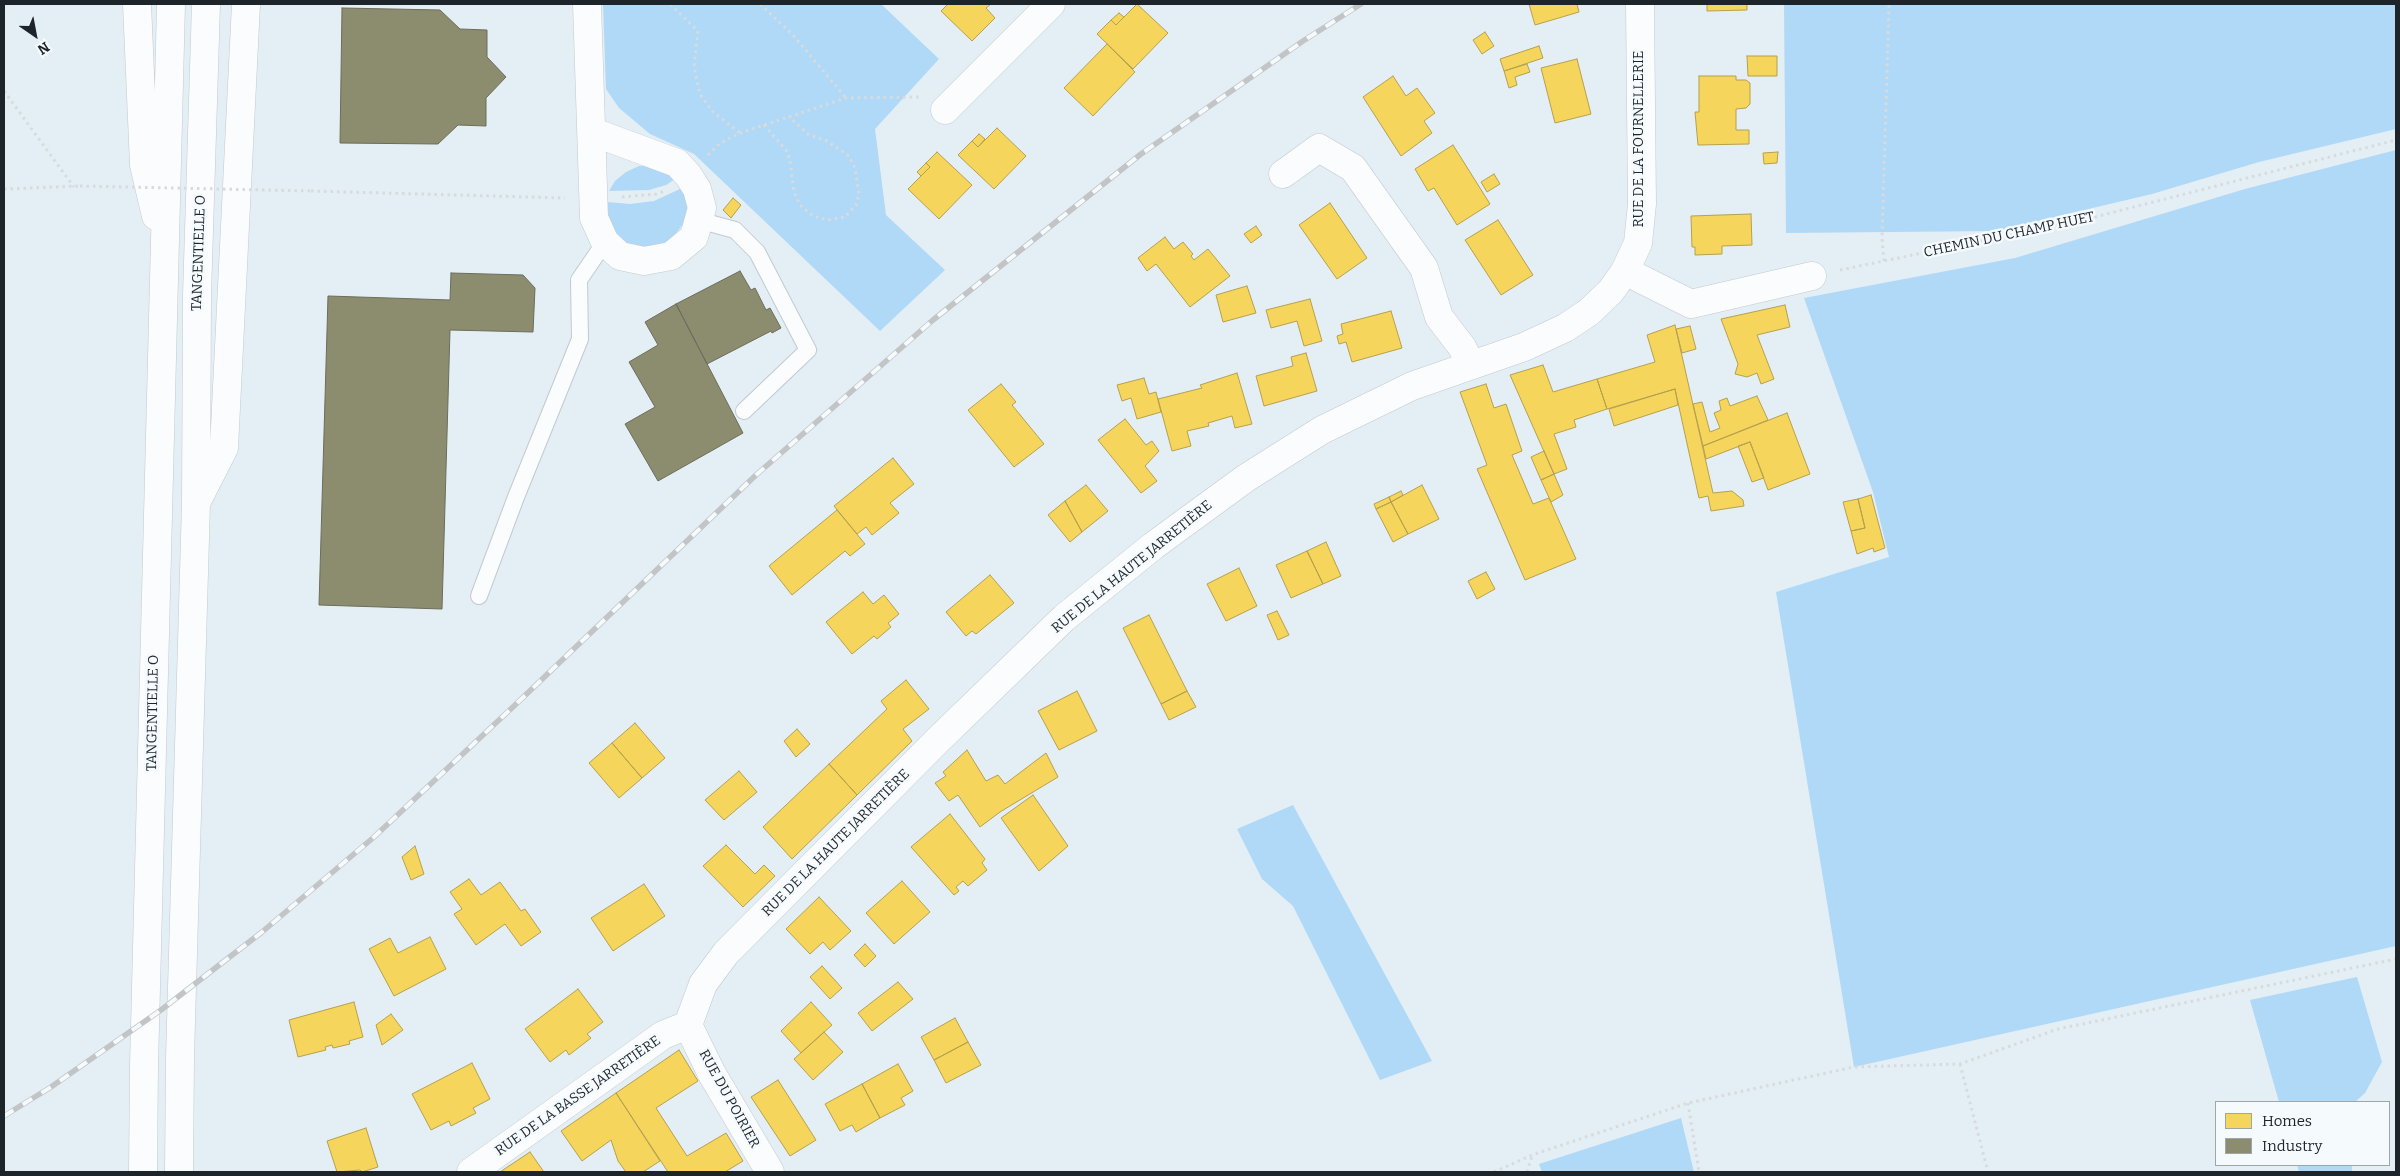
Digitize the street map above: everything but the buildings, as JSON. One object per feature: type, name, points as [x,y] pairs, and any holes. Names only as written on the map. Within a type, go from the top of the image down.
[{"type":"street","points":[[136,4],[144,165],[165,254]]},
{"type":"street","points":[[165,254],[171,4]]},
{"type":"street","name":"TANGENTIELLE O","points":[[179,1172],[180,1057],[196,503],[197,295],[206,4]]},
{"type":"street","points":[[196,503],[224,448],[246,4]]},
{"type":"street","points":[[587,4],[593,132],[594,218],[605,242],[620,256],[644,261],[671,256],[694,237],[702,208],[697,189],[677,163],[593,132]]},
{"type":"street","points":[[945,110],[1051,4]]},
{"type":"street","name":"RUE DE LA FOURNELLERIE","points":[[1625,271],[1638,243],[1642,204],[1640,4]]},
{"type":"street","points":[[1283,174],[1318,148],[1353,168],[1424,268],[1439,317],[1462,347],[1471,365]]},
{"type":"street","name":"TANGENTIELLE O","points":[[143,1172],[165,254]]},
{"type":"street","points":[[1625,271],[1691,304],[1812,276]]},
{"type":"street","name":"RUE DE LA HAUTE JARRETIÈRE","points":[[688,1026],[703,984],[726,953],[939,739],[1064,618],[1154,546],[1246,478],[1314,436],[1412,386],[1524,347],[1565,328],[1589,312],[1612,291],[1625,271]]},
{"type":"street","name":"RUE DE LA BASSE JARRETIÈRE","points":[[471,1172],[663,1035],[688,1026]]},
{"type":"street","name":"RUE DU POIRIER","points":[[688,1026],[712,1074],[770,1172]]},
{"type":"lane","points":[[698,220],[735,230],[757,252],[808,350],[744,410]]},
{"type":"lane","points":[[479,596],[516,497],[580,339],[579,280],[605,242]]},
{"type":"path","points":[[670,4],[698,31],[694,67],[700,94],[713,112],[740,133]]},
{"type":"path","points":[[760,4],[793,35],[846,98]]},
{"type":"path","points":[[1884,261],[1889,4]]},
{"type":"path","points":[[4,91],[74,187]]},
{"type":"path","points":[[4,189],[80,186],[593,199],[656,194],[676,186],[718,144],[740,133],[846,98],[918,96],[945,110]]},
{"type":"path","points":[[764,125],[786,150],[790,160],[794,192],[800,205],[813,216],[828,220],[845,217],[856,205],[859,194],[855,168],[849,156],[827,140],[809,135],[790,117]]},
{"type":"path","name":"CHEMIN DU CHAMP HUET","points":[[1812,276],[2083,220],[2396,140]]},
{"type":"path","points":[[1494,1172],[1532,1155],[1688,1103],[1854,1067],[1960,1064],[2058,1029],[2396,959]]},
{"type":"path","points":[[1960,1064],[1988,1172]]},
{"type":"path","points":[[1688,1103],[1699,1172]]},
{"type":"path","points":[[1527,1172],[1532,1155]]},
{"type":"shaded area","points":[[603,4],[881,4],[939,59],[875,129],[886,215],[945,270],[880,331],[694,154],[650,134],[619,108],[606,89]]},
{"type":"shaded area","points":[[1784,4],[2396,4],[2396,129],[2259,162],[2152,194],[1995,231],[1786,233]]},
{"type":"shaded area","points":[[2396,150],[2396,946],[1854,1067],[1776,592],[1889,557],[1873,492],[1804,298],[2015,258],[2245,189]]},
{"type":"shaded area","points":[[639,166],[653,166],[675,179],[666,185],[649,190],[609,191],[615,181],[626,172]]},
{"type":"shaded area","points":[[682,188],[688,205],[684,223],[673,237],[659,246],[639,248],[621,240],[610,226],[605,213],[607,202],[630,204],[654,201]]},
{"type":"shaded area","points":[[1293,805],[1432,1061],[1380,1080],[1293,906],[1262,879],[1237,829]]},
{"type":"shaded area","points":[[2357,977],[2382,1062],[2365,1093],[2356,1101],[2279,1101],[2250,1000]]},
{"type":"shaded area","points":[[1681,1118],[1694,1172],[1542,1172],[1539,1164]]},
{"type":"shaded area","points":[[2297,1166],[2352,1166],[2352,1172],[2299,1172]]},
{"type":"railway","points":[[4,1116],[51,1087],[161,1010],[262,932],[374,837],[756,475],[933,320],[1141,154],[1303,41],[1361,4]]}]
